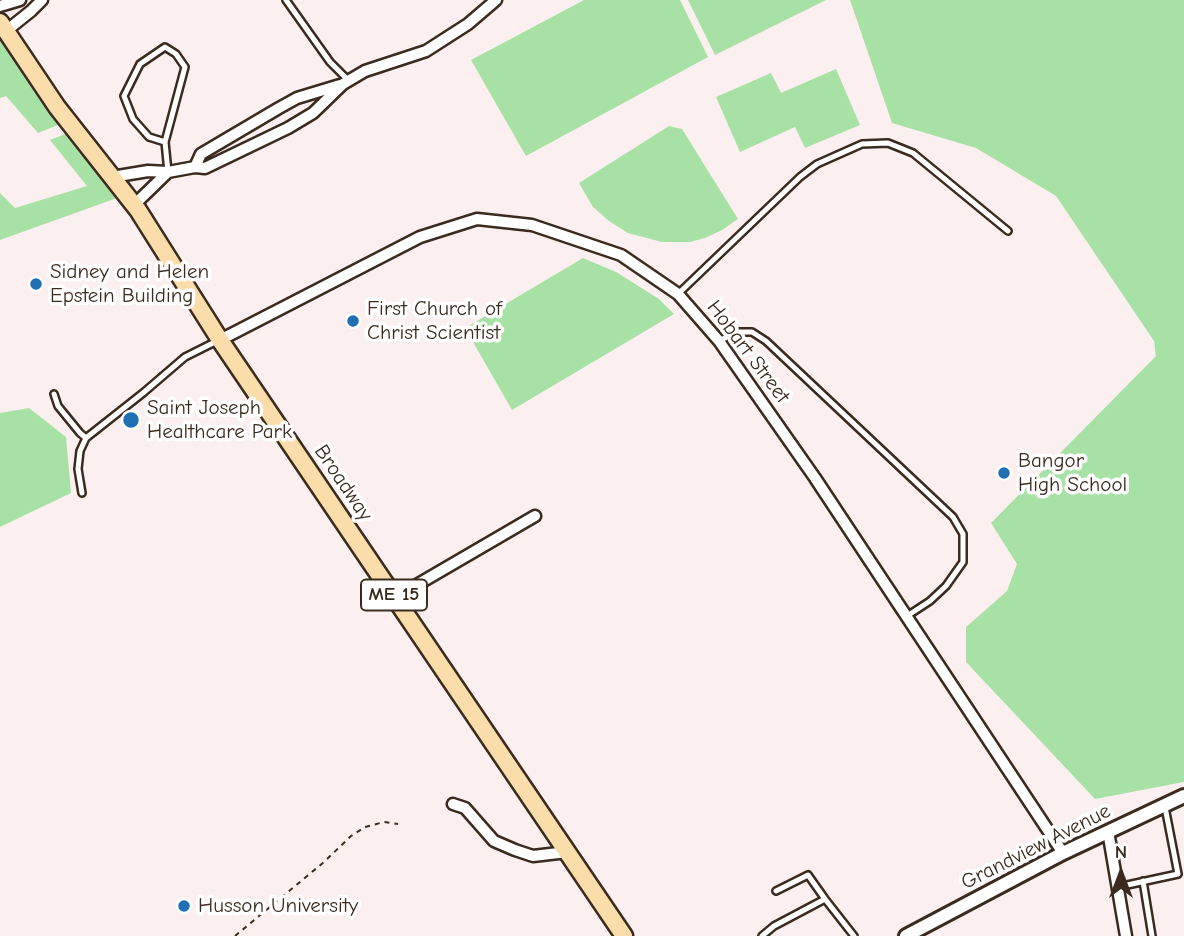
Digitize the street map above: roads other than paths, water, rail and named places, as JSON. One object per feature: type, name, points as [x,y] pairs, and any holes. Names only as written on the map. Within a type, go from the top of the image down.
[{"type":"main road","name":"Broadway","points":[[3,26],[57,107],[134,205],[220,340],[624,936]]},
{"type":"street","points":[[0,6],[20,0]]},
{"type":"street","points":[[3,26],[31,11],[42,0]]},
{"type":"street","points":[[195,167],[201,154],[297,98],[346,83],[375,67],[426,51],[468,24],[496,0]]},
{"type":"street","points":[[112,177],[205,168],[313,113],[346,83]]},
{"type":"street","points":[[134,205],[168,172]]},
{"type":"street","name":"Hobart Street","points":[[220,340],[420,237],[477,219],[532,225],[621,255],[678,294],[719,341],[816,478],[1063,853]]},
{"type":"street","points":[[396,597],[535,516]]},
{"type":"street","name":"Grandview Avenue","points":[[906,936],[1063,853],[1184,796]]},
{"type":"street","points":[[453,804],[465,808],[495,841],[515,850],[533,856],[567,852]]},
{"type":"street","points":[[1108,831],[1126,936]]},
{"type":"lane","points":[[286,0],[346,83]]},
{"type":"lane","points":[[165,142],[149,137],[133,119],[124,96],[140,64],[165,47],[176,54],[185,67],[165,142],[168,172]]},
{"type":"lane","points":[[678,294],[800,177],[817,164],[862,144],[888,143],[913,153],[1008,231]]},
{"type":"lane","points":[[719,341],[737,332],[752,332],[766,341],[953,517],[963,534],[963,562],[946,586],[930,601],[907,616]]},
{"type":"lane","points":[[82,493],[78,469],[80,451],[86,438],[185,357],[220,340]]},
{"type":"lane","points":[[54,394],[58,406],[86,438]]},
{"type":"lane","points":[[1118,887],[1178,874],[1165,805]]},
{"type":"lane","points":[[776,891],[808,875],[854,936]]},
{"type":"lane","points":[[1143,881],[1152,936]]},
{"type":"lane","points":[[762,936],[774,926],[825,898]]},
{"type":"place","name":"Sidney and Helen Epstein Building","points":[[36,284]]},
{"type":"place","name":"First Church of Christ Scientist","points":[[353,321]]},
{"type":"place","name":"Saint Joseph Healthcare Park","points":[[131,420]]},
{"type":"place","name":"Bangor High School","points":[[1004,473]]},
{"type":"place","name":"Husson University","points":[[184,906]]}]
